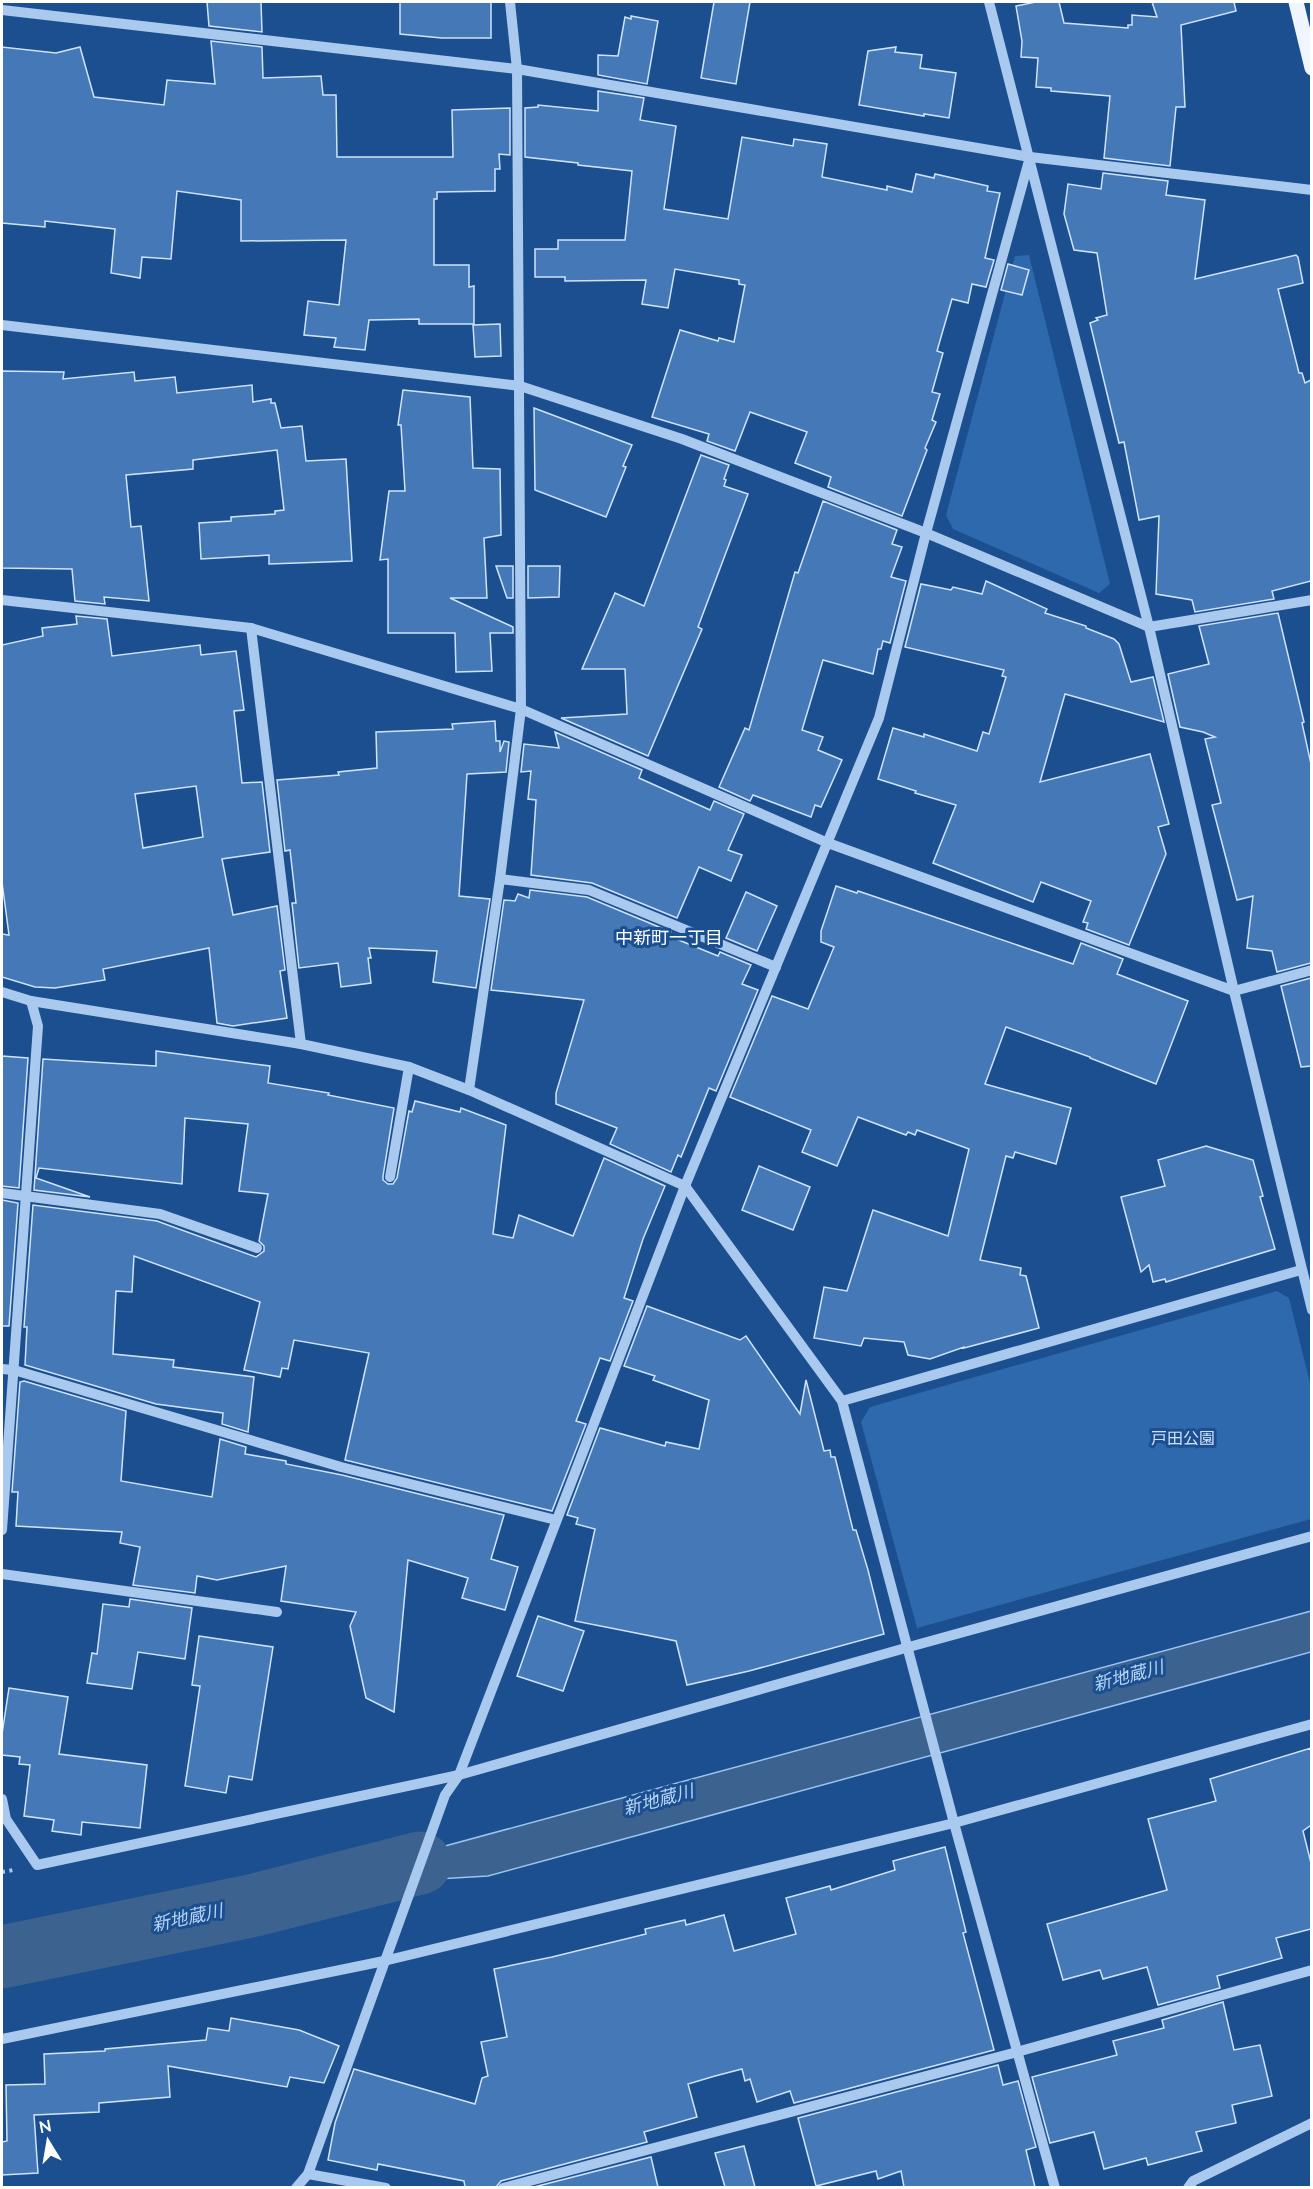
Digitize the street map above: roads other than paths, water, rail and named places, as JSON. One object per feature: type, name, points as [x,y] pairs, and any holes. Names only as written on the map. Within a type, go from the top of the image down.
[{"type":"main road","points":[[1296,2],[1311,68]]},
{"type":"street","points":[[469,1090],[500,879],[521,709],[517,69],[510,2]]},
{"type":"street","points":[[989,2],[1149,627],[1311,1310]]},
{"type":"street","points":[[2,10],[517,69],[1029,157],[1311,190]]},
{"type":"street","points":[[296,2187],[308,2174],[445,1795],[459,1775],[685,1185],[879,718],[926,533],[1029,157]]},
{"type":"street","points":[[2,325],[520,386],[682,440],[926,533],[1149,627],[1311,600]]},
{"type":"street","points":[[2,600],[251,628],[521,709],[828,843],[1234,991],[1311,970]]},
{"type":"street","points":[[251,628],[301,1044]]},
{"type":"street","points":[[500,879],[589,890],[776,967]]},
{"type":"street","points":[[2,992],[31,1001],[301,1044],[409,1067],[469,1090],[685,1185],[842,1401],[954,1823],[1055,2187]]},
{"type":"street","points":[[2,1530],[38,1026],[31,1001]]},
{"type":"street","points":[[390,1177],[409,1067]]},
{"type":"street","points":[[2,1193],[160,1214],[256,1248]]},
{"type":"street","points":[[842,1401],[1301,1270]]},
{"type":"street","points":[[2,1369],[14,1370],[340,1467],[556,1520]]},
{"type":"street","points":[[2,1798],[6,1819],[37,1865],[459,1775],[1311,1536]]},
{"type":"street","points":[[2,1574],[277,1612]]},
{"type":"street","points":[[2,2038],[384,1961],[954,1823],[1311,1724]]},
{"type":"street","points":[[503,2187],[1017,2052],[1311,1970]]},
{"type":"street","points":[[1188,2187],[1193,2181],[1311,2123]]},
{"type":"street","points":[[308,2174],[387,2187]]},
{"type":"water","points":[[1311,1611],[1311,1652],[488,1876],[336,1885],[445,1846]]},
{"type":"waterway","name":"新地蔵川","points":[[2,1957],[255,1905],[420,1863]]},
{"type":"district","name":"中新町一丁目","points":[[669,937]]},
{"type":"park label","name":"戸田公園","points":[[1183,1437]]}]
